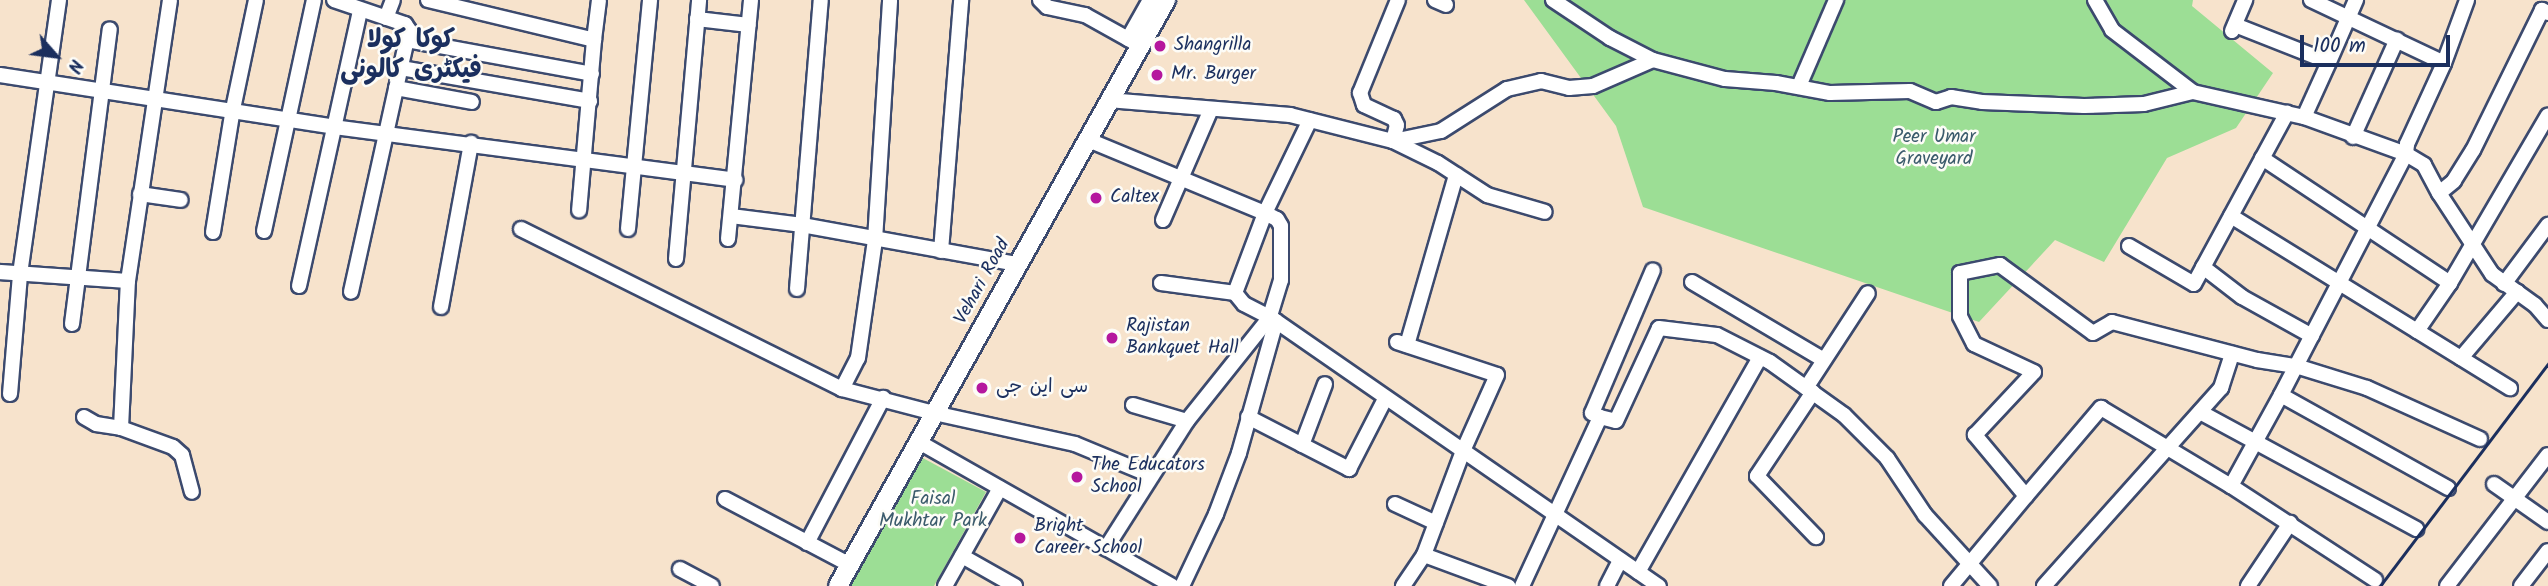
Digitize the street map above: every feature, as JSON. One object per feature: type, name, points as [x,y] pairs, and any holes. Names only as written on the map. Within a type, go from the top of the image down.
[{"type":"main road","name":"Vehari Road","points":[[838,586],[1108,100],[1135,42],[1166,0]]},
{"type":"street","points":[[10,394],[20,274],[59,0]]},
{"type":"street","points":[[121,428],[128,281],[170,0]]},
{"type":"street","points":[[213,232],[233,109],[256,0]]},
{"type":"street","points":[[264,231],[314,0]]},
{"type":"street","points":[[334,0],[408,26],[351,292]]},
{"type":"street","points":[[386,18],[393,0]]},
{"type":"street","points":[[428,0],[594,40]]},
{"type":"street","points":[[579,210],[599,0]]},
{"type":"street","points":[[628,229],[650,0]]},
{"type":"street","points":[[676,260],[699,0]]},
{"type":"street","points":[[728,239],[736,180],[751,0]]},
{"type":"street","points":[[797,289],[821,0]]},
{"type":"street","points":[[842,388],[858,358],[875,240],[890,0]]},
{"type":"street","points":[[941,251],[961,0]]},
{"type":"street","points":[[1040,0],[1047,7],[1085,15],[1135,42],[1150,0]]},
{"type":"street","points":[[1085,15],[1086,0]]},
{"type":"street","points":[[1393,141],[1397,125],[1394,119],[1364,105],[1360,93],[1398,0]]},
{"type":"street","points":[[1553,0],[1610,38],[1653,60],[1725,79],[1799,86],[1830,93],[1910,91],[1936,102],[1951,97],[1982,102],[2084,106],[2144,104],[2193,92]]},
{"type":"street","points":[[1799,86],[1836,0]]},
{"type":"street","points":[[2095,0],[2112,30],[2193,92],[2304,117],[2406,154],[2424,165],[2492,274],[2548,320]]},
{"type":"street","points":[[2245,0],[2234,28],[2329,62]]},
{"type":"street","points":[[2311,0],[2444,63]]},
{"type":"street","points":[[2304,117],[2356,0]]},
{"type":"street","points":[[2231,486],[2406,154],[2407,144],[2444,63],[2467,0]]},
{"type":"street","points":[[299,286],[360,10]]},
{"type":"street","points":[[2439,193],[2454,181],[2473,150],[2542,10],[2548,13]]},
{"type":"street","points":[[697,19],[749,25]]},
{"type":"street","points":[[72,324],[110,29]]},
{"type":"street","points":[[2353,137],[2398,39]]},
{"type":"street","points":[[407,40],[592,74]]},
{"type":"street","points":[[1393,141],[1441,131],[1507,89],[1541,81],[1570,88],[1593,86],[1653,60]]},
{"type":"street","points":[[401,68],[590,101]]},
{"type":"street","points":[[0,75],[233,109],[334,127],[471,143],[634,169],[736,180]]},
{"type":"street","points":[[396,88],[472,102]]},
{"type":"street","points":[[1108,100],[1310,120],[1393,141],[1438,163],[1487,195],[1545,212]]},
{"type":"street","points":[[1163,220],[1211,109]]},
{"type":"street","points":[[2129,246],[2194,284],[2287,113]]},
{"type":"street","points":[[2417,331],[2450,283],[2548,115]]},
{"type":"street","points":[[1235,293],[1265,213],[1310,120]]},
{"type":"street","points":[[1086,139],[1182,176],[1265,213],[1277,219],[1281,226],[1282,280],[1239,453],[1216,514],[1182,586]]},
{"type":"street","points":[[441,307],[471,143]]},
{"type":"street","points":[[2262,158],[2450,283]]},
{"type":"street","points":[[1403,586],[1424,555],[1463,451],[1497,375],[1402,343],[1456,176]]},
{"type":"street","points":[[140,194],[181,200]]},
{"type":"street","points":[[731,216],[802,225],[1017,264]]},
{"type":"street","points":[[2231,216],[2510,388]]},
{"type":"street","points":[[2504,284],[2548,225]]},
{"type":"street","points":[[521,229],[842,388],[934,413],[1075,444],[1150,475]]},
{"type":"street","points":[[2026,496],[1975,435],[2034,372],[1974,344],[1960,316],[1960,273],[2000,265],[2093,334],[2112,322],[2232,354],[2296,366],[2367,388],[2480,439]]},
{"type":"street","points":[[2203,267],[2242,297],[2312,336]]},
{"type":"street","points":[[1653,270],[1591,413],[1616,421],[1659,328],[1717,335],[1760,357],[1844,415],[1887,458],[1926,515],[1990,586]]},
{"type":"street","points":[[0,272],[128,281]]},
{"type":"street","points":[[1692,282],[1824,360]]},
{"type":"street","points":[[1161,283],[1235,293],[1244,303],[1273,319],[1659,586]]},
{"type":"street","points":[[2461,358],[2517,292]]},
{"type":"street","points":[[1816,537],[1757,475],[1810,390],[1824,360],[1868,293]]},
{"type":"street","points":[[1106,548],[1150,475],[1187,421],[1273,319]]},
{"type":"street","points":[[2044,586],[2221,387],[2232,354]]},
{"type":"street","points":[[1638,572],[1760,357]]},
{"type":"street","points":[[1302,444],[1325,384]]},
{"type":"street","points":[[2281,395],[2448,488]]},
{"type":"street","points":[[807,543],[883,398]]},
{"type":"street","points":[[1248,417],[1349,469],[1385,399]]},
{"type":"street","points":[[1133,405],[1187,421]]},
{"type":"street","points":[[1951,586],[2101,408],[2290,523],[2375,580]]},
{"type":"street","points":[[2200,411],[2416,529]]},
{"type":"street","points":[[84,417],[96,424],[121,428],[173,447],[182,455],[192,492]]},
{"type":"street","points":[[1522,586],[1600,417]]},
{"type":"street","points":[[919,442],[1172,586]]},
{"type":"street","points":[[2447,586],[2548,455]]},
{"type":"street","points":[[2494,484],[2548,522]]},
{"type":"street","points":[[945,586],[1000,488]]},
{"type":"street","points":[[726,499],[850,565]]},
{"type":"street","points":[[1395,504],[1436,523]]},
{"type":"street","points":[[2248,586],[2290,523]]},
{"type":"street","points":[[2521,586],[2548,551]]},
{"type":"street","points":[[1424,555],[1508,586]]},
{"type":"street","points":[[962,556],[1015,586]]},
{"type":"street","points":[[1607,586],[1620,560]]},
{"type":"street","points":[[680,569],[712,586]]},
{"type":"green space","name":"Peer Umar Graveyard","points":[[1524,0],[2193,0],[2192,6],[2273,73],[2236,128],[2167,158],[2104,262],[2055,240],[1979,322],[1643,207],[1616,126]]},
{"type":"green space","name":"Faisal Mukhtar Park","points":[[921,457],[986,492],[934,586],[851,586]]},
{"type":"railway","points":[[2380,586],[2548,364]]},
{"type":"place","name":"Shangrilla","points":[[1160,46]]},
{"type":"place","name":"Mr. Burger","points":[[1157,75]]},
{"type":"place","name":"Caltex","points":[[1096,198]]},
{"type":"place","name":"Rajistan Bankquet Hall","points":[[1112,338]]},
{"type":"place","name":"سی این جی","points":[[982,388]]},
{"type":"place","name":"The Educators School","points":[[1077,477]]},
{"type":"place","name":"Bright Career School","points":[[1020,538]]},
{"type":"district","name":"کوکا کولا فیکٹری کالونی","points":[[411,56]]}]
